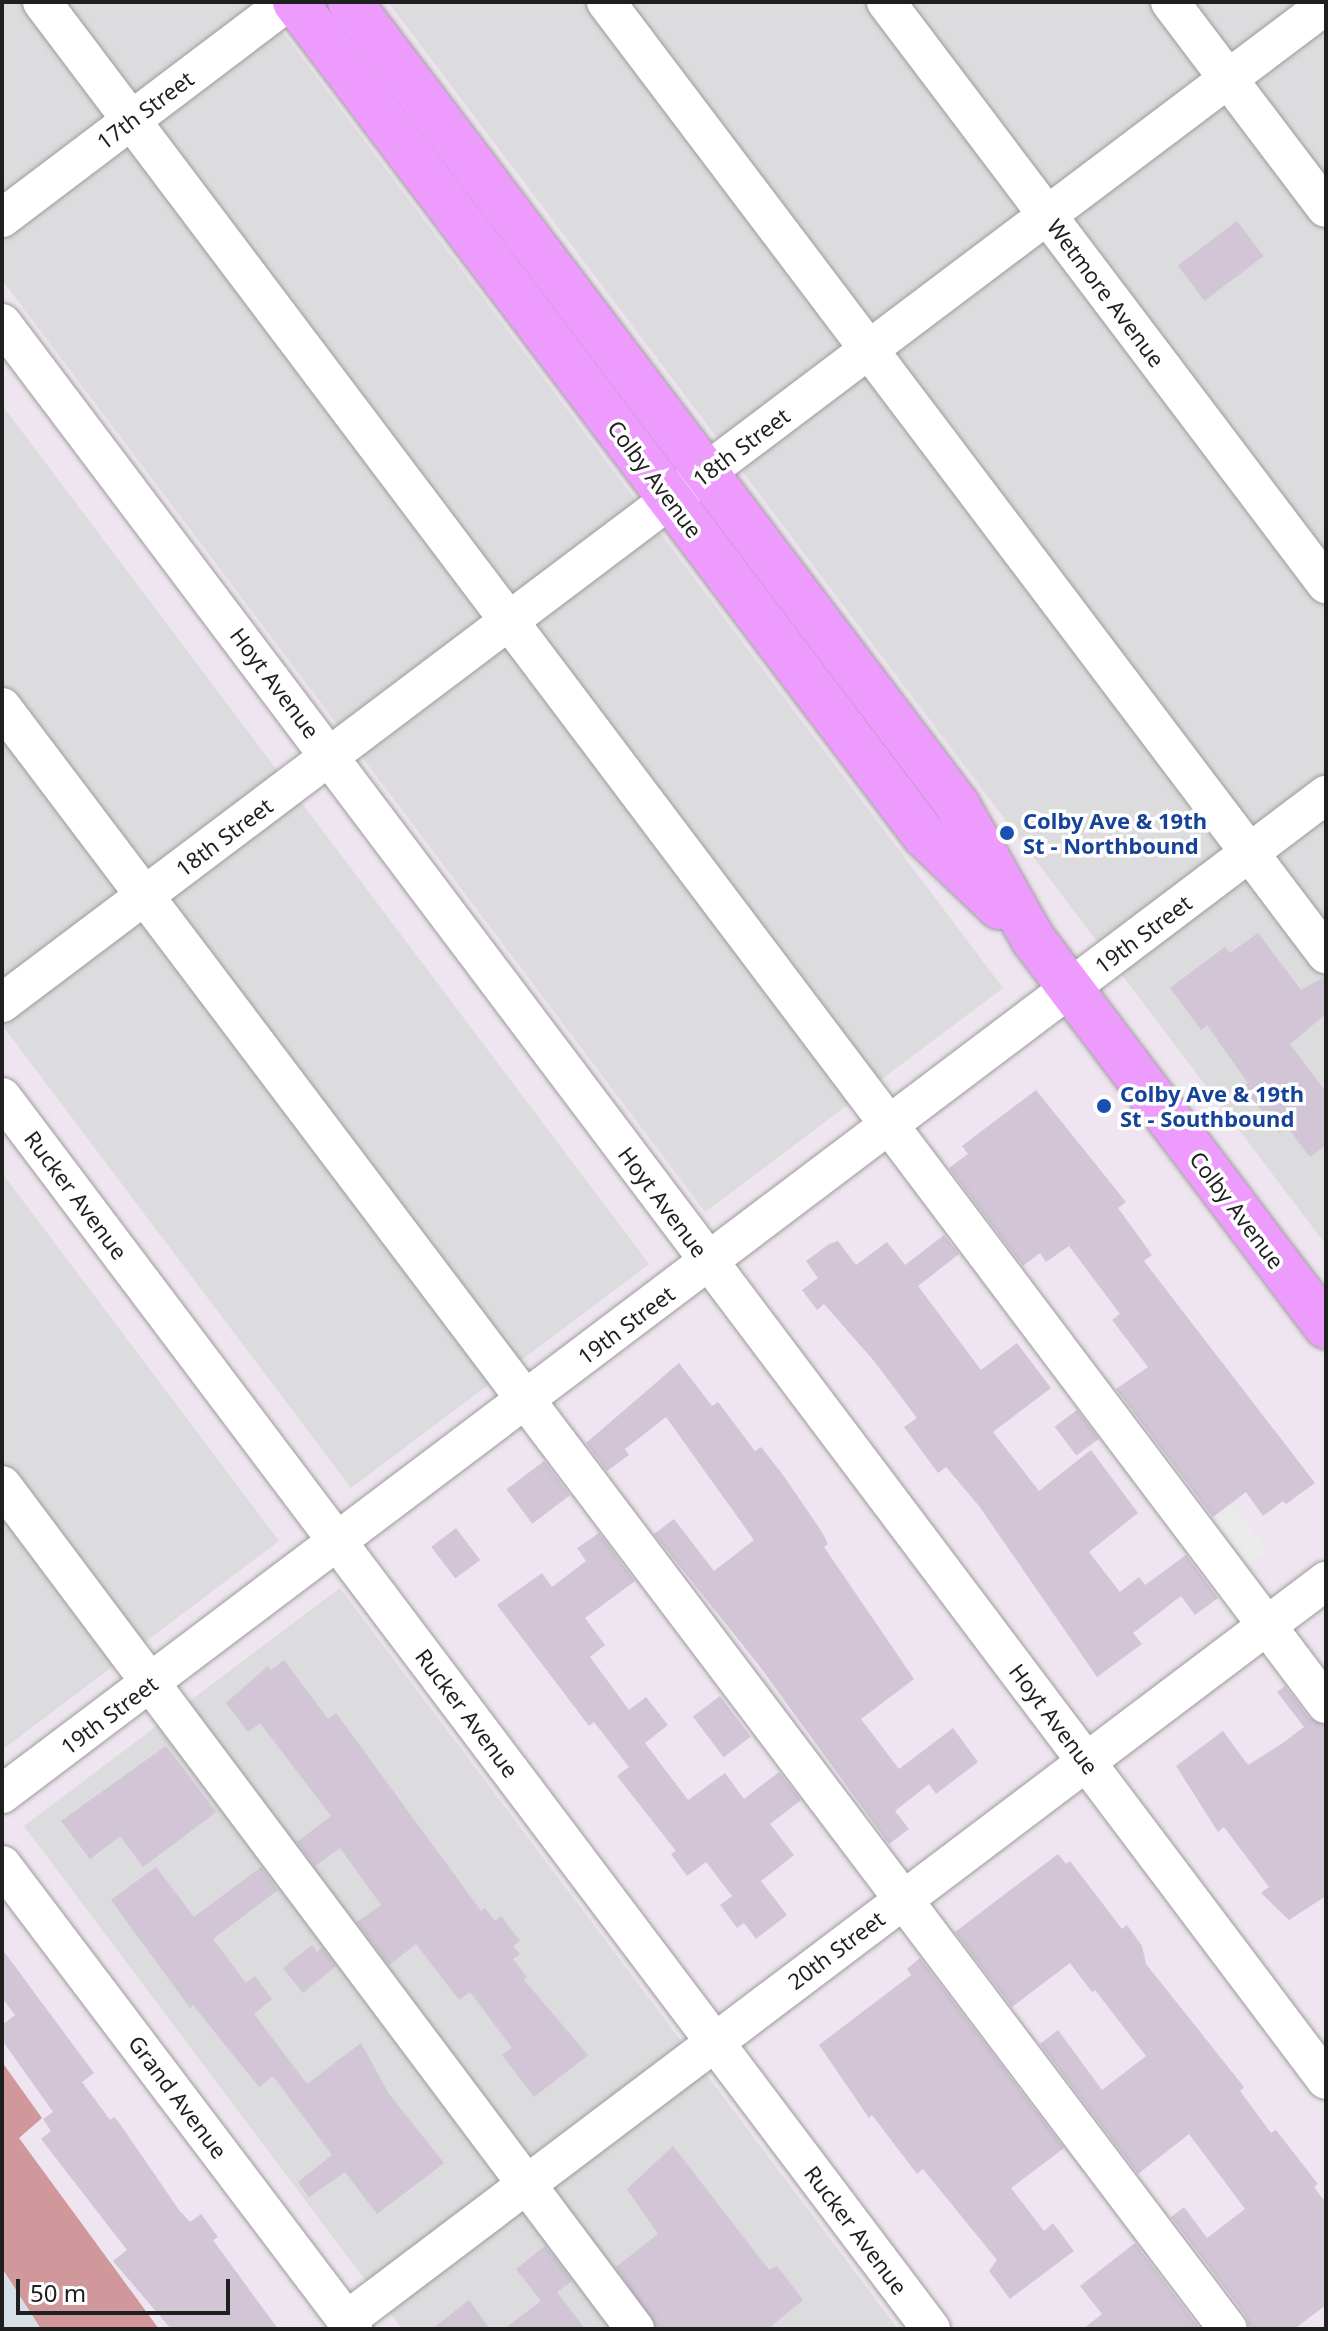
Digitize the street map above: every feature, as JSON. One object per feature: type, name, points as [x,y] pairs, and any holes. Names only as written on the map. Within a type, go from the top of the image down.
[{"type":"main road","name":"Colby Avenue","points":[[295,2],[924,835],[1033,939]]},
{"type":"main road","name":"Colby Avenue","points":[[350,2],[958,806],[1033,939],[1326,1327]]},
{"type":"street","points":[[42,2],[1326,1704]]},
{"type":"street","name":"17th Street","points":[[2,218],[288,2]]},
{"type":"street","points":[[606,2],[1326,954]]},
{"type":"street","name":"Wetmore Avenue","points":[[886,2],[1326,584]]},
{"type":"street","points":[[1170,2],[1326,208]]},
{"type":"street","name":"18th Street","points":[[2,1003],[1326,5]]},
{"type":"street","name":"Hoyt Avenue","points":[[2,323],[1326,2080]]},
{"type":"street","points":[[2,707],[906,1898],[1228,2329]]},
{"type":"street","name":"19th Street","points":[[2,1794],[1326,795]]},
{"type":"street","name":"Rucker Avenue","points":[[2,1097],[931,2329]]},
{"type":"street","points":[[2,1485],[635,2329]]},
{"type":"street","name":"20th Street","points":[[350,2325],[526,2184],[713,2041],[1326,1581]]},
{"type":"street","name":"Grand Avenue","points":[[2,1865],[350,2325]]},
{"type":"shaded area","points":[[2,2],[260,2],[1003,988],[705,1212],[2,280]]},
{"type":"shaded area","points":[[388,2],[1326,2],[1326,1245]]},
{"type":"shaded area","points":[[2,405],[649,1264],[351,1488],[2,1025]]},
{"type":"shaded area","points":[[2,1173],[279,1541],[2,1750]]},
{"type":"shaded area","points":[[1232,1506],[1267,1550],[1249,1565],[1213,1521]]},
{"type":"shaded area","points":[[340,1588],[898,2329],[402,2329],[24,1826]]},
{"type":"shaded area","points":[[2,2062],[42,2118],[19,2138],[159,2329],[41,2329],[2,2268]]},
{"type":"shaded area","points":[[2,2268],[41,2329],[2,2329]]},
{"type":"building","points":[[1237,221],[1263,256],[1204,301],[1178,266]]},
{"type":"building","points":[[1258,933],[1301,990],[1326,976],[1326,1014],[1290,1044],[1326,1092],[1326,1145],[1310,1157],[1287,1127],[1279,1133],[1243,1087],[1248,1083],[1207,1025],[1201,1030],[1170,988],[1225,947],[1230,953]]},
{"type":"building","points":[[1036,1090],[1126,1202],[1118,1208],[1152,1255],[1144,1261],[1315,1483],[1286,1504],[1283,1501],[1263,1516],[1246,1492],[1213,1517],[1116,1389],[1148,1367],[1112,1320],[1120,1314],[1069,1246],[1046,1262],[1040,1253],[1023,1266],[949,1168],[968,1154],[962,1146]]},
{"type":"building","points":[[944,1235],[959,1254],[918,1286],[981,1370],[1017,1343],[1051,1388],[993,1432],[1039,1491],[1091,1450],[1138,1513],[1089,1552],[1120,1592],[1139,1577],[1145,1585],[1186,1555],[1218,1598],[1195,1615],[1181,1596],[1133,1633],[1142,1644],[1097,1677],[979,1506],[946,1467],[938,1473],[904,1427],[917,1418],[874,1361],[824,1304],[817,1310],[802,1290],[818,1278],[806,1261],[829,1244],[838,1241],[856,1265],[887,1242],[905,1265]]},
{"type":"building","points":[[679,1363],[712,1406],[718,1402],[755,1451],[761,1447],[783,1475],[822,1532],[828,1544],[824,1547],[914,1679],[861,1719],[899,1769],[953,1728],[978,1762],[936,1794],[929,1784],[895,1811],[909,1829],[889,1844],[758,1664],[654,1534],[674,1519],[714,1571],[754,1540],[666,1417],[625,1449],[629,1455],[607,1471],[586,1443]]},
{"type":"building","points":[[1077,1410],[1099,1439],[1076,1456],[1055,1427]]},
{"type":"building","points":[[544,1461],[570,1495],[532,1524],[506,1489]]},
{"type":"building","points":[[456,1528],[480,1560],[455,1579],[431,1547]]},
{"type":"building","points":[[599,1533],[635,1581],[585,1618],[605,1645],[590,1657],[629,1710],[646,1697],[668,1725],[645,1743],[688,1800],[725,1773],[744,1799],[779,1772],[801,1800],[770,1824],[794,1855],[761,1881],[787,1915],[756,1939],[744,1923],[737,1928],[720,1905],[732,1896],[706,1862],[687,1876],[671,1854],[676,1851],[617,1776],[629,1767],[594,1722],[589,1726],[497,1605],[542,1573],[552,1587],[586,1561],[577,1548]]},
{"type":"building","points":[[284,1660],[328,1719],[336,1713],[481,1911],[485,1908],[495,1921],[501,1916],[520,1941],[513,1946],[520,1954],[513,1959],[527,1977],[524,1980],[588,2055],[534,2097],[502,2055],[512,2048],[470,1992],[459,2000],[416,1944],[389,1965],[357,1922],[381,1905],[340,1848],[315,1866],[297,1842],[331,1816],[260,1723],[248,1732],[226,1703],[268,1666],[271,1670]]},
{"type":"building","points":[[1285,1686],[1309,1718],[1326,1726],[1326,1896],[1289,1920],[1261,1893],[1269,1887],[1224,1827],[1218,1832],[1176,1766],[1223,1731],[1248,1765],[1280,1745],[1304,1727],[1277,1692]]},
{"type":"building","points":[[720,1696],[751,1737],[724,1757],[693,1716]]},
{"type":"building","points":[[166,1746],[216,1812],[143,1867],[120,1836],[90,1859],[61,1821]]},
{"type":"building","points":[[1058,1854],[1066,1864],[1070,1861],[1122,1929],[1127,1925],[1142,1946],[1146,1964],[1244,2087],[1240,2091],[1271,2133],[1276,2130],[1318,2184],[1314,2187],[1326,2203],[1326,2305],[1294,2329],[1250,2329],[1246,2316],[1171,2217],[1184,2207],[1207,2238],[1245,2209],[1189,2134],[1138,2174],[1040,2044],[1058,2030],[1102,2090],[1146,2056],[1095,1990],[1092,1992],[1070,1963],[1012,2007],[955,1932]]},
{"type":"building","points":[[156,1867],[194,1917],[261,1867],[278,1890],[213,1939],[246,1983],[255,1976],[272,1999],[254,2014],[307,2084],[361,2043],[389,2094],[444,2163],[377,2214],[345,2172],[309,2197],[298,2182],[332,2155],[273,2076],[259,2087],[193,2005],[190,2008],[111,1900]]},
{"type":"building","points":[[312,1945],[317,1952],[322,1948],[336,1966],[303,1993],[283,1968]]},
{"type":"building","points":[[2,1949],[94,2073],[82,2082],[110,2120],[114,2117],[120,2124],[179,2210],[190,2222],[201,2214],[218,2237],[213,2240],[278,2329],[171,2329],[113,2261],[127,2250],[41,2139],[51,2131],[43,2119],[53,2112],[2,2040],[2,2025],[15,2015],[2,1998]]},
{"type":"building","points":[[920,1958],[1064,2148],[1011,2188],[1044,2231],[1053,2223],[1074,2251],[1010,2299],[989,2271],[997,2260],[923,2169],[917,2174],[872,2115],[869,2118],[819,2045],[911,1975],[907,1969]]},
{"type":"building","points":[[673,2146],[769,2270],[777,2266],[803,2300],[768,2329],[657,2329],[616,2267],[658,2234],[627,2189]]},
{"type":"building","points":[[1135,2243],[1200,2329],[1083,2329],[1102,2314],[1080,2286]]},
{"type":"building","points":[[545,2246],[572,2281],[557,2292],[585,2329],[504,2329],[541,2301],[516,2269]]},
{"type":"building","points":[[469,2300],[490,2329],[432,2329]]},
{"type":"place","name":"Colby Ave & 19th St - Northbound","points":[[1007,833]]},
{"type":"place","name":"Colby Ave & 19th St - Southbound","points":[[1104,1106]]}]
